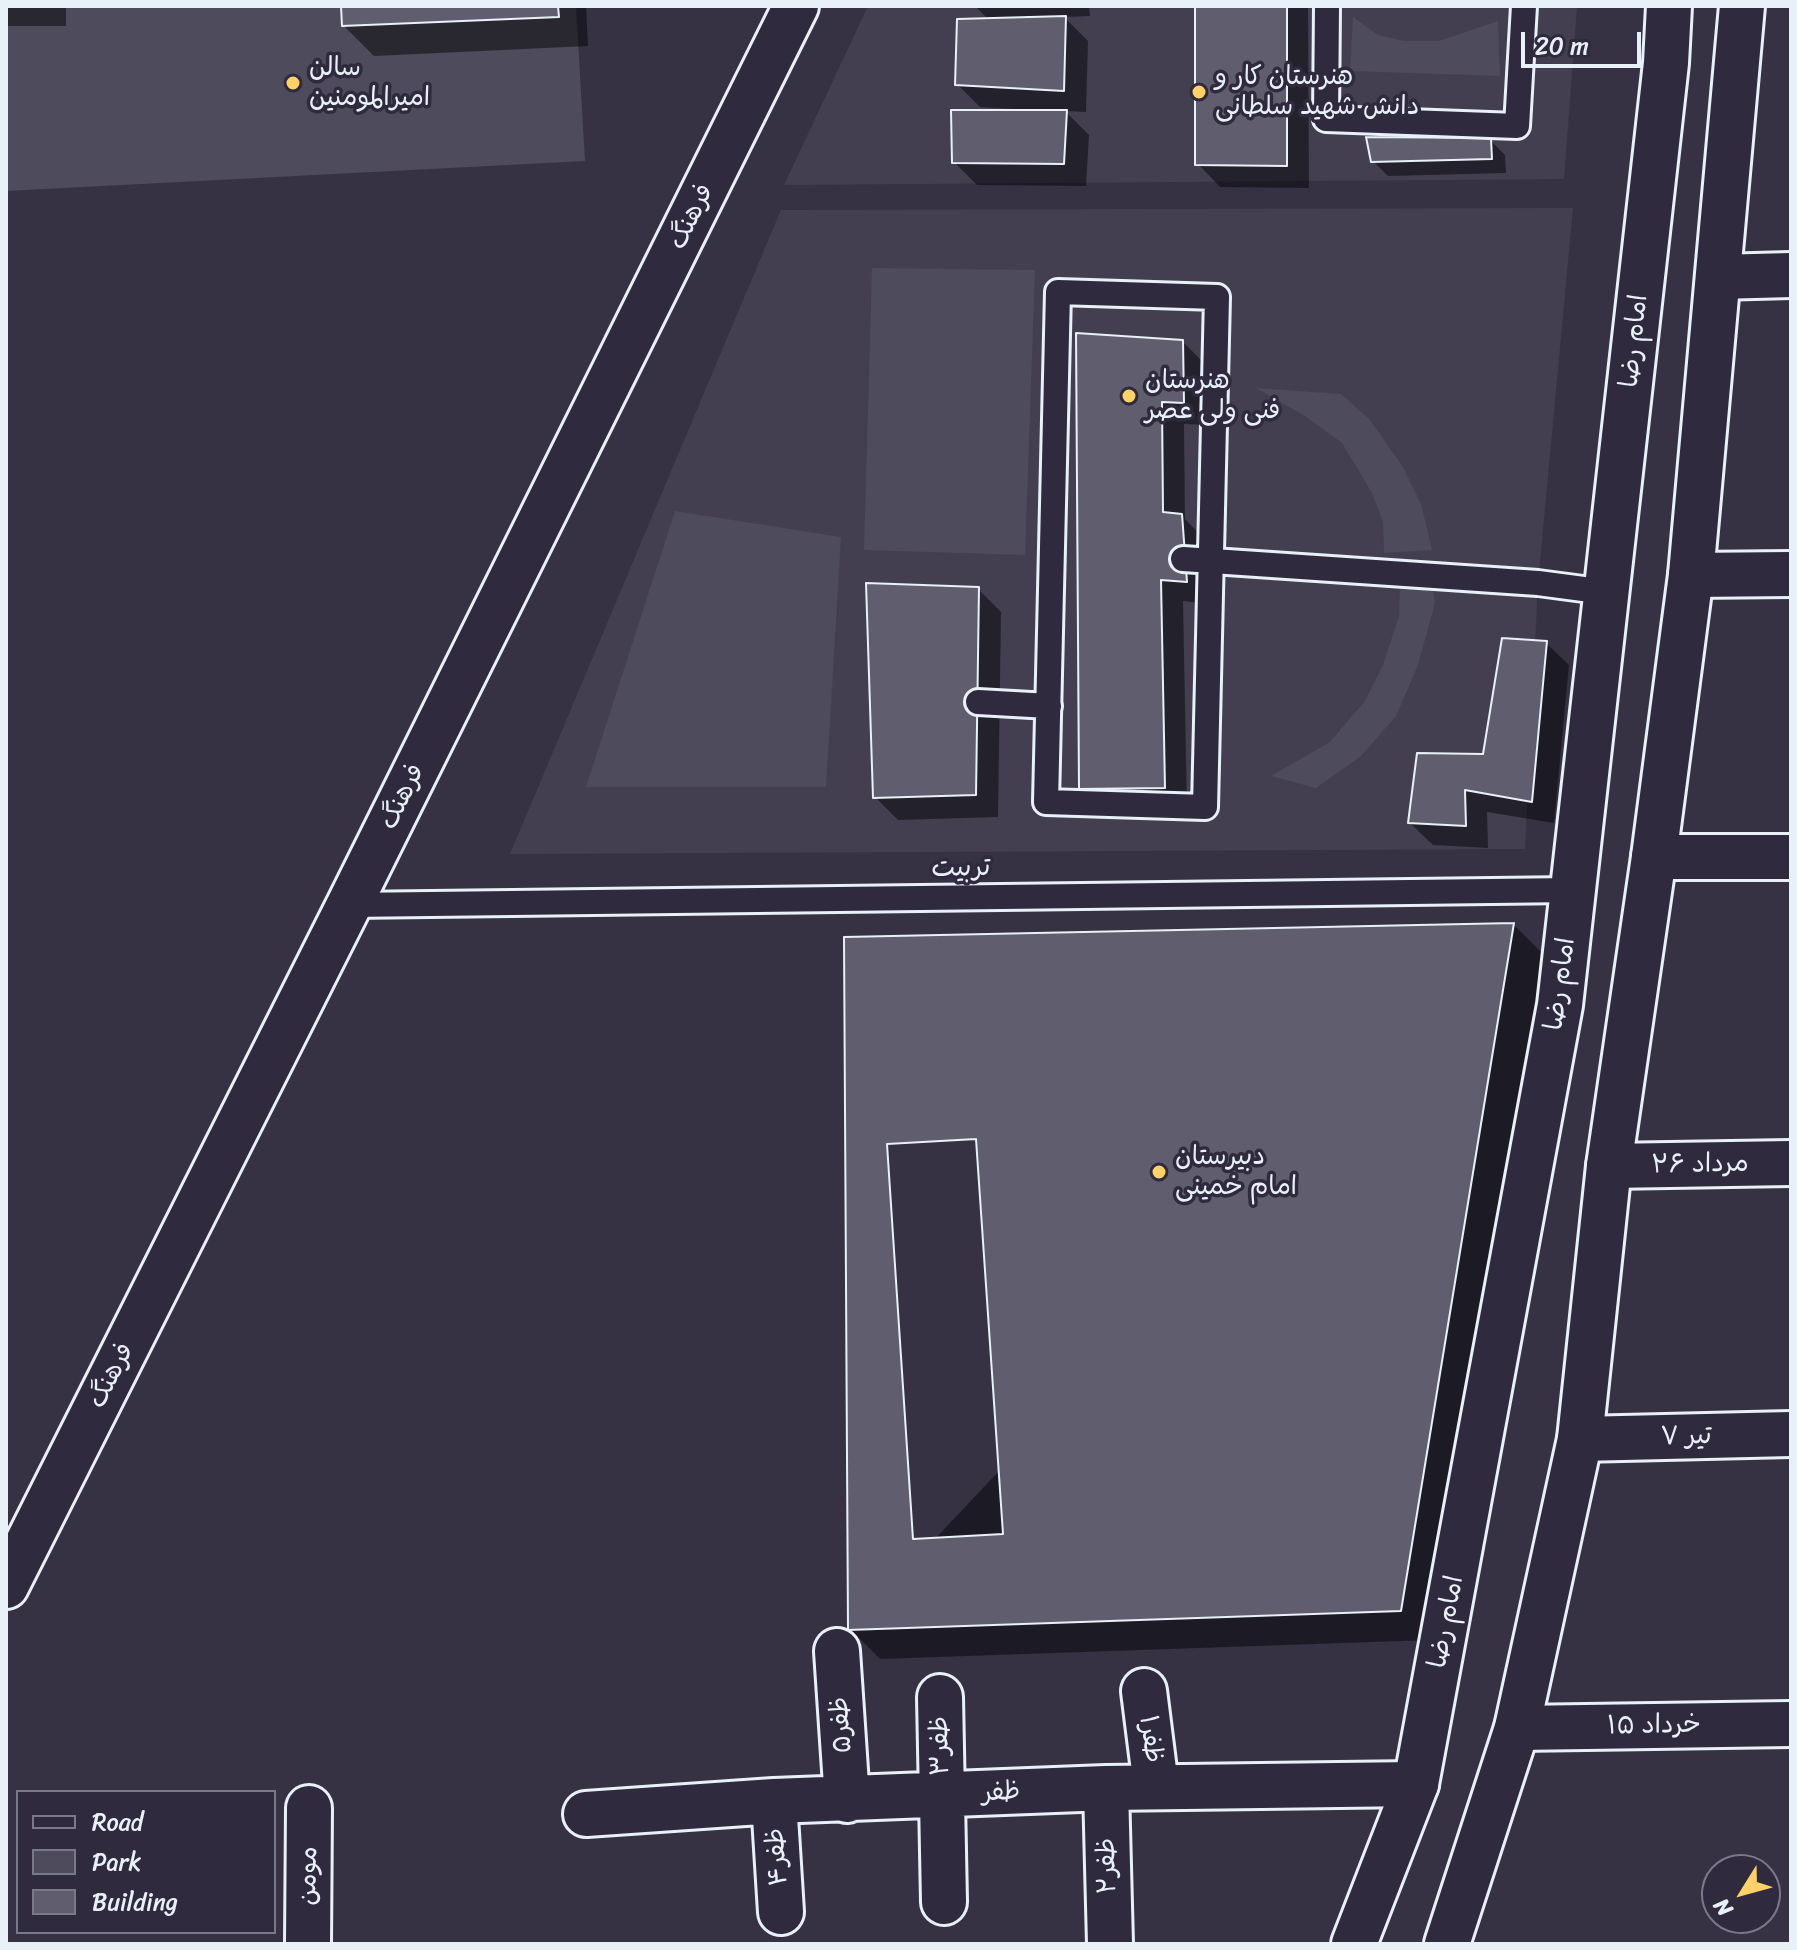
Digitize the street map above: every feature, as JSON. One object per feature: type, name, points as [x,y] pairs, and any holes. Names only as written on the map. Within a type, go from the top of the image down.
[{"type":"street","name":"فرهنگ","points":[[6,1586],[796,6]]},
{"type":"street","name":"امام رضا","points":[[1354,1944],[1416,1784],[1560,1005],[1666,63],[1669,6]]},
{"type":"street","points":[[1447,1944],[1517,1728],[1580,1439],[1609,1166],[1691,575],[1742,6]]},
{"type":"street","points":[[1718,277],[1791,275]]},
{"type":"street","points":[[1691,575],[1791,574]]},
{"type":"street","points":[[1654,857],[1791,857]]},
{"type":"street","name":"۲۶ مرداد","points":[[1609,1166],[1791,1163]]},
{"type":"street","name":"۷ تیر","points":[[1580,1439],[1791,1434]]},
{"type":"street","name":"ظفر۵","points":[[837,1651],[847,1800]]},
{"type":"street","name":"ظفر۱","points":[[1144,1691],[1156,1786]]},
{"type":"street","name":"ظفر۳","points":[[940,1697],[944,1902]]},
{"type":"street","name":"۱۵ خرداد","points":[[1517,1728],[1791,1724]]},
{"type":"street","name":"ظفر","points":[[586,1814],[774,1801],[1156,1786],[1416,1784]]},
{"type":"street","name":"ظفر۲","points":[[1106,1788],[1110,1944]]},
{"type":"street","name":"ظفر۴","points":[[774,1801],[781,1912]]},
{"type":"street","name":"مومن","points":[[308,1944],[309,1808]]},
{"type":"lane","points":[[1327,6],[1326,119],[1517,126],[1524,6]]},
{"type":"lane","points":[[1058,292],[1217,297],[1211,560],[1205,807],[1046,802],[1058,292]]},
{"type":"lane","points":[[1183,559],[1538,583],[1606,592]]},
{"type":"lane","points":[[978,702],[1049,706]]},
{"type":"lane","name":"تربیت","points":[[349,905],[1573,890]]},
{"type":"shaded area","name":"هنرستان کار و دانش شهید سلطانی","points":[[868,6],[1577,6],[1564,179],[784,185]]},
{"type":"shaded area","name":"هنرستان فنی ولی عصر","points":[[1573,208],[1538,583],[1525,849],[510,854],[781,210]]},
{"type":"green space","name":"سالن امیرالمومنین","points":[[6,6],[576,6],[585,161],[6,191]]},
{"type":"green space","points":[[1353,17],[1378,35],[1404,41],[1439,41],[1498,21],[1500,76],[1350,71]]},
{"type":"green space","points":[[872,268],[1035,270],[1025,555],[864,550]]},
{"type":"green space","points":[[1256,388],[1341,394],[1370,420],[1403,467],[1421,504],[1432,550],[1384,553],[1383,522],[1372,493],[1342,443],[1305,416]]},
{"type":"green space","points":[[675,511],[841,537],[826,787],[586,787]]},
{"type":"green space","points":[[1432,585],[1435,603],[1418,665],[1396,716],[1360,757],[1316,788],[1271,776],[1330,742],[1365,701],[1383,665],[1399,616],[1400,588]]},
{"type":"building","points":[[341,6],[558,6],[559,17],[342,26]]},
{"type":"building","points":[[1195,6],[1287,6],[1287,166],[1195,165]]},
{"type":"building","points":[[1066,16],[1064,91],[955,85],[957,19]]},
{"type":"building","points":[[951,110],[1067,110],[1064,164],[952,163]]},
{"type":"building","points":[[1366,137],[1491,138],[1492,159],[1371,162]]},
{"type":"building","points":[[1076,333],[1183,340],[1184,403],[1162,402],[1163,512],[1182,514],[1187,582],[1161,580],[1165,788],[1079,789]]},
{"type":"building","points":[[866,583],[979,587],[976,795],[873,798]]},
{"type":"building","points":[[1502,638],[1547,641],[1532,802],[1465,790],[1466,826],[1408,823],[1417,753],[1483,754]]},
{"type":"building","name":"دبیرستان امام خمینی","points":[[1514,923],[1401,1611],[848,1630],[844,937]]},
{"type":"building","points":[[976,1139],[1003,1534],[913,1539],[887,1144]]},
{"type":"place","name":"سالن امیرالمومنین","points":[[293,83]]},
{"type":"place","name":"هنرستان کار و دانش شهید سلطانی","points":[[1199,92]]},
{"type":"place","name":"هنرستان فنی ولی عصر","points":[[1129,396]]},
{"type":"place","name":"دبیرستان امام خمینی","points":[[1159,1172]]}]
